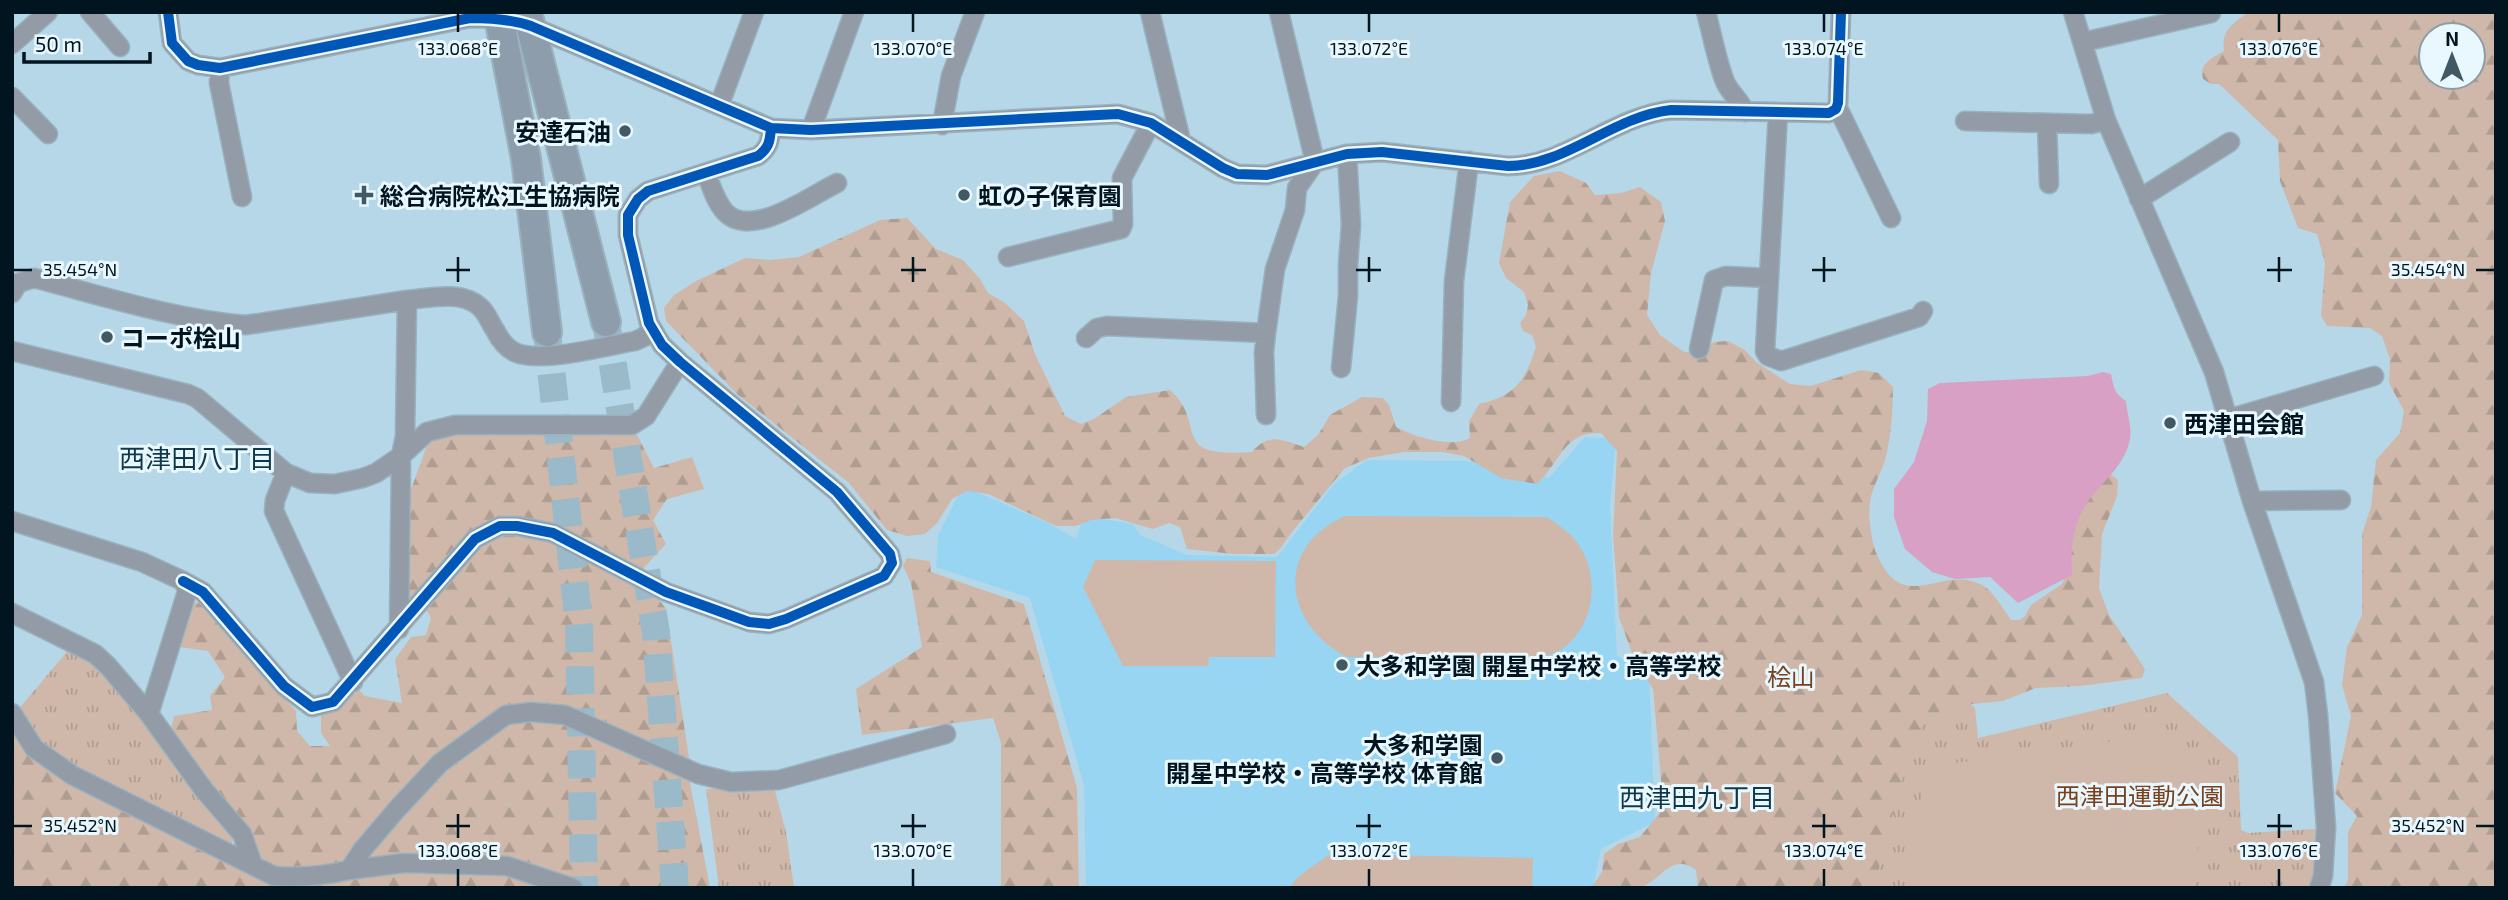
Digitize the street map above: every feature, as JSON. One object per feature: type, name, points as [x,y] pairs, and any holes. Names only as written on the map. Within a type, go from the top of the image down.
[{"type":"main road","points":[[499,15],[526,159],[547,332]]},
{"type":"main road","points":[[529,19],[606,322]]},
{"type":"street","points":[[12,44],[48,12]]},
{"type":"street","points":[[90,12],[120,47]]},
{"type":"street","points":[[168,12],[172,43],[188,61],[198,65],[220,68],[470,18],[499,15],[516,21],[529,19],[771,128],[811,130],[1107,114],[1129,116],[1151,123],[1237,174],[1267,175],[1347,154],[1382,152],[1508,166],[1524,165],[1554,156],[1626,121],[1655,111],[1825,114],[1834,111],[1838,106]]},
{"type":"street","points":[[811,130],[854,12]]},
{"type":"street","points":[[942,125],[951,76],[975,12]]},
{"type":"street","points":[[1150,12],[1181,141]]},
{"type":"street","points":[[1266,415],[1266,333],[1275,269],[1295,210],[1297,188],[1315,162],[1279,12]]},
{"type":"street","points":[[1706,12],[1723,78],[1745,112]]},
{"type":"street","points":[[1841,12],[1838,106],[1891,218]]},
{"type":"street","points":[[2073,12],[2106,120],[2204,345],[2252,501],[2314,682],[2326,827],[2325,863],[2319,888]]},
{"type":"street","points":[[2083,42],[2211,13]]},
{"type":"street","points":[[719,106],[750,14]]},
{"type":"street","points":[[220,68],[219,83],[242,197]]},
{"type":"street","points":[[12,97],[48,134]]},
{"type":"street","points":[[1778,112],[1765,351],[1780,361],[1919,317],[1923,311]]},
{"type":"street","points":[[1965,121],[2091,124],[2106,120]]},
{"type":"street","points":[[1008,257],[1121,229],[1122,178],[1151,123]]},
{"type":"street","points":[[2047,123],[2049,184]]},
{"type":"street","points":[[12,522],[142,562],[203,592],[284,686],[312,707],[333,702],[475,539],[500,526],[517,526],[553,533],[666,592],[749,622],[769,624],[786,619],[884,576],[892,564],[890,554],[847,502],[680,362],[662,345],[651,329],[628,235],[628,215],[638,199],[648,191],[758,156],[770,143],[771,128]]},
{"type":"street","points":[[2139,199],[2230,142]]},
{"type":"street","points":[[1341,368],[1349,296],[1351,225],[1347,154]]},
{"type":"street","points":[[1451,402],[1454,281],[1469,162]]},
{"type":"street","points":[[706,173],[725,213],[738,221],[746,222],[766,219],[837,183]]},
{"type":"street","points":[[1699,349],[1714,280],[1726,275],[1769,278]]},
{"type":"street","points":[[12,293],[18,283],[34,278],[167,312],[246,325],[407,300],[445,297],[466,299],[484,311],[505,346],[520,355],[544,356],[635,341],[644,337],[651,329]]},
{"type":"street","points":[[398,629],[407,300]]},
{"type":"street","points":[[1086,338],[1097,328],[1107,326],[1266,333]]},
{"type":"street","points":[[12,351],[188,394],[197,398],[286,473],[310,483],[335,484],[376,473],[401,456],[426,432],[454,425],[632,425],[646,416],[680,362]]},
{"type":"street","points":[[2228,419],[2374,376]]},
{"type":"street","points":[[286,473],[275,500],[274,511],[353,682]]},
{"type":"street","points":[[2252,501],[2340,500]]},
{"type":"street","points":[[149,714],[186,596],[187,590],[183,581]]},
{"type":"street","points":[[12,613],[95,654],[149,714],[204,790],[242,834],[253,865]]},
{"type":"street","points":[[349,870],[372,839],[440,763],[506,715],[531,712],[565,715],[698,774],[731,782],[779,780],[946,734]]},
{"type":"street","points":[[12,713],[34,748],[72,775],[274,876],[317,877],[404,863],[507,866],[573,888]]},
{"type":"shaded area","points":[[2103,372],[2111,374],[2115,390],[2126,401],[2130,439],[2119,464],[2091,497],[2080,515],[2072,544],[2072,575],[2018,603],[1990,577],[1955,579],[1932,572],[1905,549],[1894,517],[1894,489],[1914,462],[1927,421],[1928,389],[1940,383],[2088,376]]},
{"type":"shaded area","name":"大多和学園 開星中学校・高等学校","points":[[1585,437],[1616,439],[1610,504],[1617,656],[1649,674],[1655,822],[1601,849],[1593,888],[1086,888],[1084,785],[1030,598],[936,567],[938,535],[963,486],[1048,523],[1076,539],[1084,516],[1133,524],[1140,535],[1187,555],[1277,557],[1334,484],[1367,460],[1467,461],[1549,478]]},
{"type":"green space","points":[[2249,12],[2496,12],[2496,888],[2344,888],[2348,880],[2348,832],[2357,816],[2335,793],[2351,716],[2342,685],[2347,647],[2362,615],[2362,534],[2371,507],[2376,460],[2400,433],[2404,411],[2389,383],[2390,359],[2382,336],[2370,328],[2327,326],[2321,316],[2325,263],[2317,234],[2298,228],[2280,181],[2278,140],[2219,84],[2211,84],[2203,79],[2205,65],[2224,51],[2226,32]]},
{"type":"green space","name":"桧山","points":[[1560,171],[1586,183],[1595,195],[1621,193],[1640,187],[1661,202],[1665,221],[1651,273],[1647,315],[1660,335],[1684,352],[1698,352],[1714,342],[1728,341],[1745,350],[1756,362],[1790,384],[1811,386],[1861,370],[1879,373],[1893,387],[1888,448],[1871,496],[1869,515],[1877,555],[1888,573],[1899,583],[1911,586],[1965,580],[1980,584],[1993,595],[2011,620],[2020,620],[2031,605],[2062,584],[2067,572],[2069,533],[2084,501],[2109,473],[2118,480],[2117,496],[2102,534],[2099,588],[2109,615],[2145,669],[2142,678],[2080,686],[2036,688],[2003,701],[1963,705],[1930,718],[1917,731],[1874,888],[1698,888],[1696,870],[1680,864],[1667,869],[1642,887],[1591,888],[1602,872],[1604,854],[1618,844],[1640,837],[1661,811],[1662,790],[1653,689],[1633,656],[1619,617],[1613,535],[1617,451],[1601,433],[1579,437],[1571,442],[1537,484],[1501,478],[1464,456],[1442,452],[1404,452],[1369,458],[1345,468],[1274,554],[1233,554],[1187,549],[1180,527],[1169,523],[1153,529],[1115,518],[1091,520],[1076,526],[1056,526],[988,494],[967,491],[952,499],[937,523],[925,534],[907,536],[887,530],[849,483],[737,394],[666,321],[664,308],[674,295],[696,281],[745,258],[770,260],[799,257],[880,220],[907,218],[936,249],[963,260],[988,293],[1005,303],[1024,321],[1035,354],[1065,416],[1081,424],[1094,419],[1126,397],[1170,390],[1181,403],[1193,436],[1199,444],[1208,450],[1252,452],[1264,442],[1276,439],[1304,447],[1318,435],[1330,415],[1362,397],[1383,398],[1389,405],[1396,427],[1403,431],[1443,442],[1462,441],[1470,438],[1469,421],[1479,404],[1492,401],[1510,391],[1523,377],[1532,359],[1536,347],[1532,335],[1523,331],[1520,323],[1526,315],[1528,305],[1524,292],[1506,278],[1499,263],[1510,202],[1534,176]]},
{"type":"green space","points":[[452,430],[636,433],[654,468],[692,457],[704,489],[667,499],[653,520],[666,544],[639,573],[666,609],[690,764],[690,783],[710,888],[598,888],[516,859],[362,859],[326,869],[276,869],[261,860],[247,830],[170,733],[174,716],[212,710],[210,696],[225,677],[208,651],[180,647],[192,602],[208,605],[223,631],[296,711],[297,731],[310,746],[330,746],[321,733],[321,712],[356,687],[365,696],[402,703],[395,659],[411,637],[426,635],[431,618],[419,596],[404,598],[409,495],[430,437]]},
{"type":"green space","points":[[1345,516],[1547,517],[1576,541],[1584,554],[1592,583],[1588,613],[1573,639],[1562,649],[1536,658],[1347,657],[1326,643],[1310,625],[1300,606],[1295,586],[1298,566],[1306,546],[1322,530]]},
{"type":"green space","points":[[907,558],[930,561],[931,572],[1024,604],[1077,788],[1079,888],[1001,888],[1001,743],[993,718],[862,735],[856,689],[922,647],[911,583],[903,566]]},
{"type":"green space","points":[[1095,560],[1276,561],[1275,657],[1209,657],[1208,666],[1123,666],[1083,587]]},
{"type":"green space","points":[[70,648],[96,663],[132,704],[233,838],[232,845],[227,846],[149,809],[46,750],[17,711]]},
{"type":"green space","name":"西津田運動公園","points":[[2167,693],[2238,757],[2241,830],[2248,833],[2315,829],[2313,874],[2309,888],[1851,888],[1910,729],[1960,695],[1975,708],[1978,738]]},
{"type":"green space","points":[[12,720],[68,777],[184,842],[250,875],[274,882],[328,884],[336,879],[383,871],[507,870],[561,888],[12,888]]},
{"type":"green space","points":[[2157,735],[2174,738],[2186,745],[2195,756],[2201,772],[2196,888],[1907,888],[1907,855],[1913,824],[1924,794],[1941,765]]},
{"type":"green space","points":[[774,787],[786,832],[794,888],[719,888],[706,789]]},
{"type":"green space","points":[[1330,854],[1533,858],[1532,888],[1289,888],[1299,876]]},
{"type":"tunnel","points":[[606,322],[656,633],[675,888]]},
{"type":"tunnel","points":[[547,332],[579,625],[584,888]]},
{"type":"cycle path","points":[[168,12],[172,43],[188,61],[198,65],[220,68],[470,18],[501,19],[531,26],[771,128],[811,130],[1118,114],[1151,123],[1237,174],[1267,175],[1347,154],[1382,152],[1508,166],[1529,164],[1570,150],[1629,121],[1671,110],[1829,113],[1836,109],[1838,103],[1841,12]]},
{"type":"cycle path","points":[[183,581],[203,592],[284,686],[312,707],[333,702],[475,539],[500,526],[517,526],[553,533],[666,592],[749,622],[769,624],[786,619],[884,576],[892,563],[890,554],[837,492],[680,362],[662,345],[649,323],[628,235],[628,215],[638,199],[648,191],[758,156],[768,144],[771,128]]},
{"type":"place","name":"安達石油","points":[[625,131]]},
{"type":"place","name":"総合病院松江生協病院","points":[[364,195]]},
{"type":"place","name":"虹の子保育園","points":[[964,195]]},
{"type":"place","name":"コーポ桧山","points":[[107,337]]},
{"type":"place","name":"西津田会館","points":[[2170,423]]},
{"type":"place","name":"大多和学園 開星中学校・高等学校","points":[[1342,665]]},
{"type":"place","name":"大多和学園 開星中学校・高等学校 体育館","points":[[1497,758]]},
{"type":"district","name":"西津田八丁目","points":[[197,457]]},
{"type":"district","name":"西津田九丁目","points":[[1697,796]]}]
